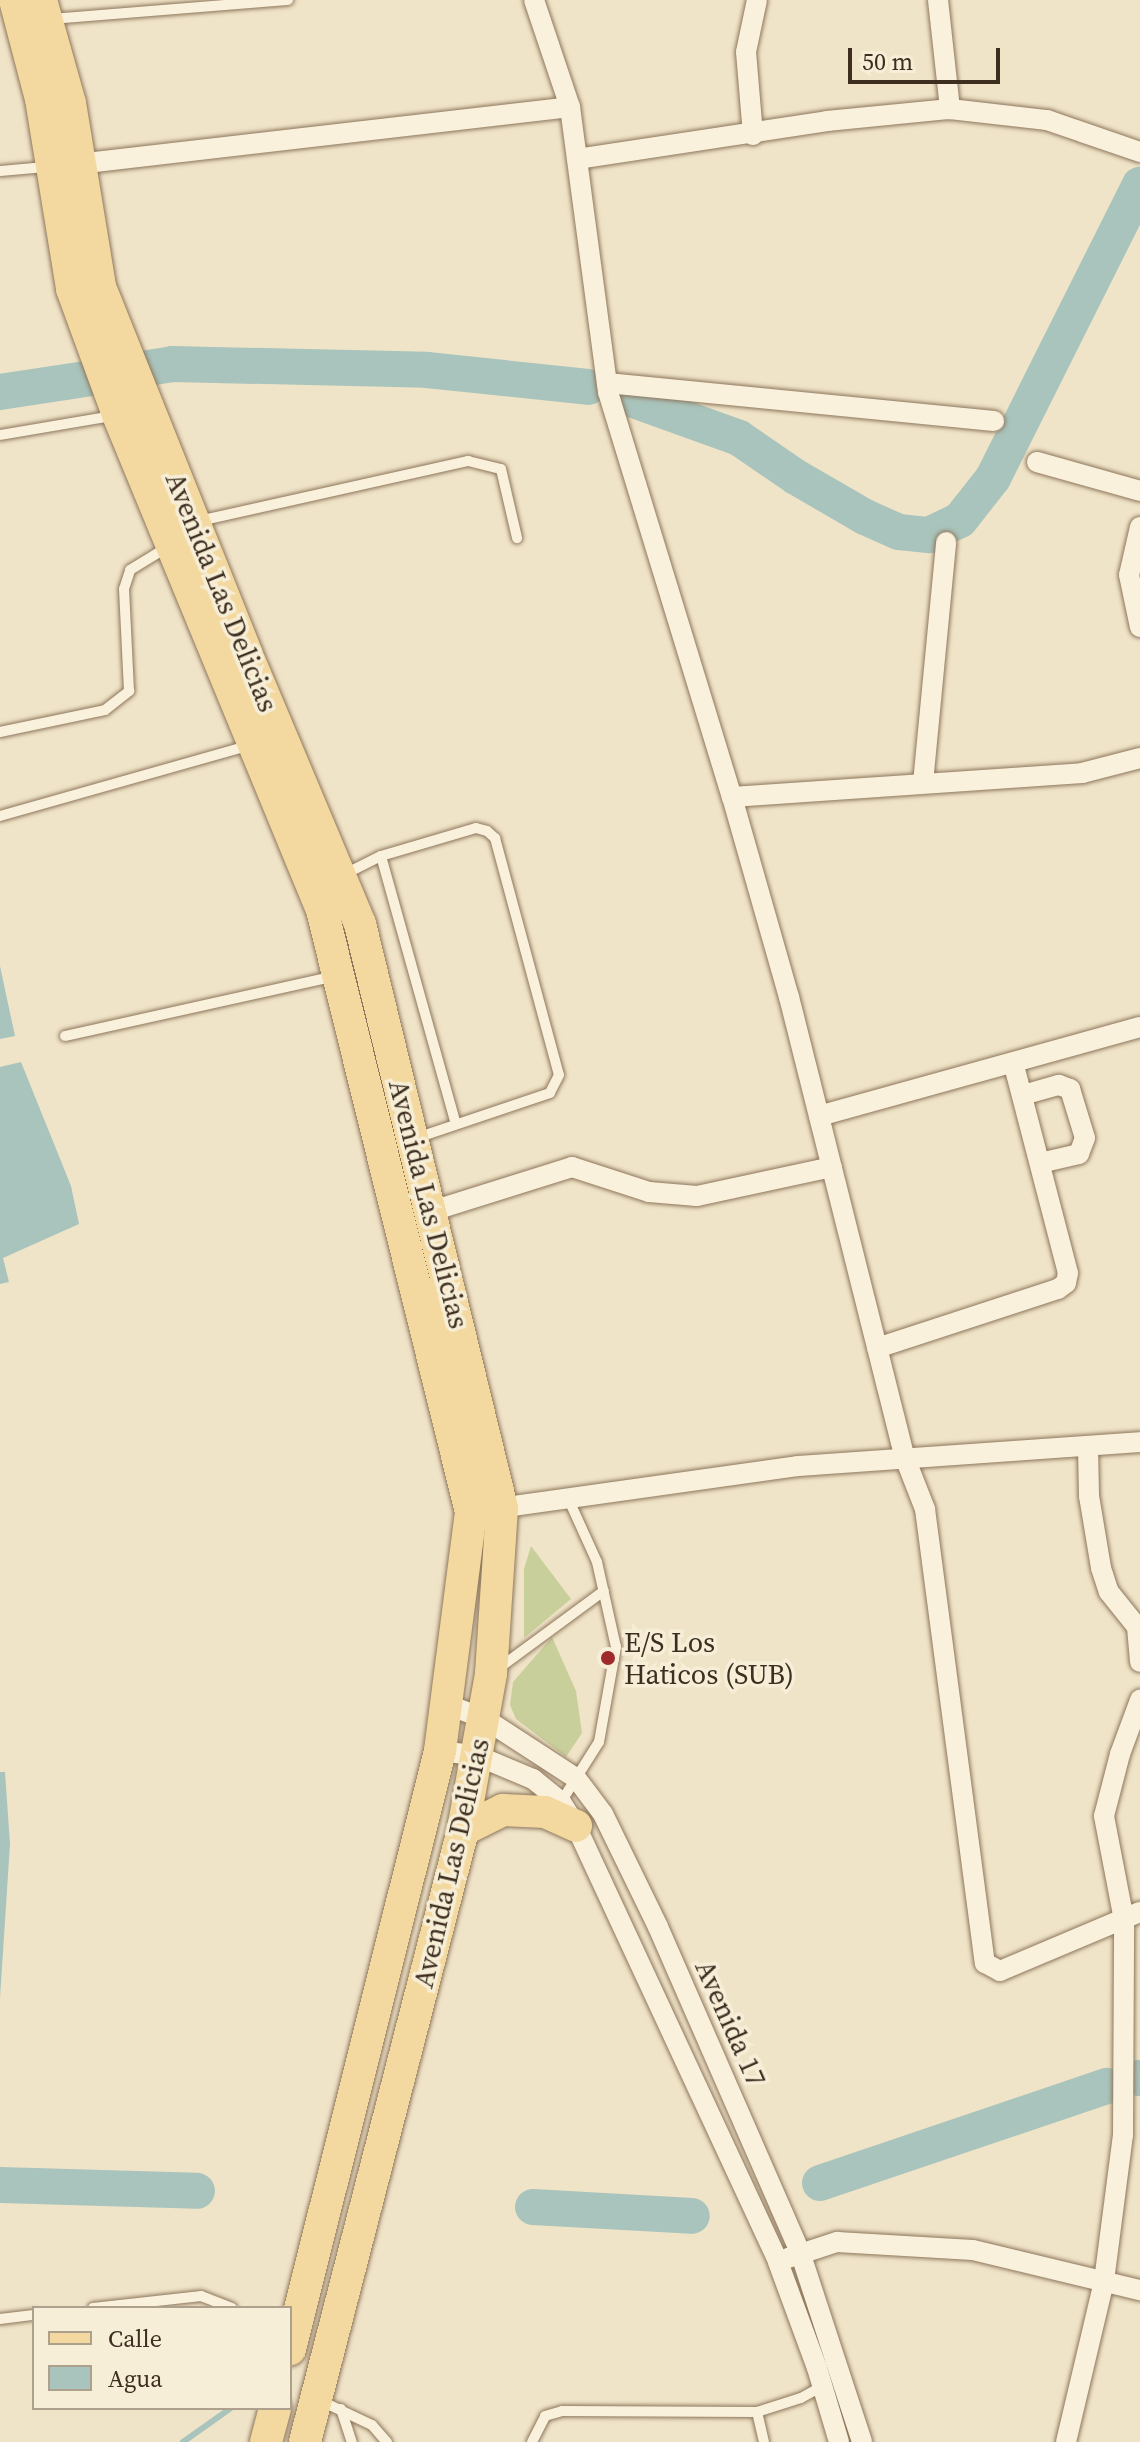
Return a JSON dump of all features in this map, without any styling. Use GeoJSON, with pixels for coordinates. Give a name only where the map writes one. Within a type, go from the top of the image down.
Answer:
{"type":"FeatureCollection","features":[{"type":"Feature","properties":{"kind":"main road","name":"Avenida Las Delicias"},"geometry":{"type":"LineString","coordinates":[[15,0],[41,99],[66,165],[100,287],[254,744],[322,910],[406,1251],[487,1510],[446,1704],[440,1751],[303,2349],[329,2404],[305,2442]]}},
{"type":"Feature","properties":{"kind":"main road","name":"Avenida Las Delicias"},"geometry":{"type":"LineString","coordinates":[[44,10],[70,103],[66,165],[72,289],[118,415],[183,533],[360,924],[440,1244],[487,1510],[491,1674],[463,1830],[303,2349]]}},
{"type":"Feature","properties":{"kind":"main road"},"geometry":{"type":"LineString","coordinates":[[406,1251],[440,1244]]}},
{"type":"Feature","properties":{"kind":"main road"},"geometry":{"type":"LineString","coordinates":[[463,1830],[503,1810],[568,1814]]}},
{"type":"Feature","properties":{"kind":"main road"},"geometry":{"type":"LineString","coordinates":[[266,2442],[274,2410]]}},
{"type":"Feature","properties":{"kind":"street"},"geometry":{"type":"LineString","coordinates":[[534,0],[570,107],[607,383],[732,797],[819,1116],[905,1458],[925,1509],[985,1963],[1000,1971],[1132,1916]]}},
{"type":"Feature","properties":{"kind":"street"},"geometry":{"type":"LineString","coordinates":[[753,135],[746,52],[757,0]]}},
{"type":"Feature","properties":{"kind":"street"},"geometry":{"type":"LineString","coordinates":[[938,0],[950,109]]}},
{"type":"Feature","properties":{"kind":"street"},"geometry":{"type":"LineString","coordinates":[[66,165],[570,107]]}},
{"type":"Feature","properties":{"kind":"street"},"geometry":{"type":"LineString","coordinates":[[577,159],[753,135],[827,121],[950,109],[1047,120],[1140,152]]}},
{"type":"Feature","properties":{"kind":"street"},"geometry":{"type":"LineString","coordinates":[[607,383],[994,421]]}},
{"type":"Feature","properties":{"kind":"street"},"geometry":{"type":"LineString","coordinates":[[1037,462],[1140,491]]}},
{"type":"Feature","properties":{"kind":"street"},"geometry":{"type":"LineString","coordinates":[[1140,527],[1129,575],[1140,627]]}},
{"type":"Feature","properties":{"kind":"street"},"geometry":{"type":"LineString","coordinates":[[923,783],[946,542]]}},
{"type":"Feature","properties":{"kind":"street"},"geometry":{"type":"LineString","coordinates":[[732,797],[1082,773],[1140,758]]}},
{"type":"Feature","properties":{"kind":"street"},"geometry":{"type":"LineString","coordinates":[[819,1116],[1014,1065],[1140,1027]]}},
{"type":"Feature","properties":{"kind":"street"},"geometry":{"type":"LineString","coordinates":[[877,1348],[1058,1289],[1066,1283],[1068,1273],[1014,1065]]}},
{"type":"Feature","properties":{"kind":"street"},"geometry":{"type":"LineString","coordinates":[[1023,1095],[1059,1085],[1070,1089],[1085,1138],[1079,1154],[1041,1163]]}},
{"type":"Feature","properties":{"kind":"street"},"geometry":{"type":"LineString","coordinates":[[432,1211],[572,1167],[649,1192],[697,1196],[832,1167]]}},
{"type":"Feature","properties":{"kind":"street"},"geometry":{"type":"LineString","coordinates":[[487,1510],[798,1466],[1140,1442]]}},
{"type":"Feature","properties":{"kind":"street"},"geometry":{"type":"LineString","coordinates":[[1088,1447],[1089,1496],[1101,1568],[1109,1592],[1137,1627],[1140,1662]]}},
{"type":"Feature","properties":{"kind":"street"},"geometry":{"type":"LineString","coordinates":[[1066,2442],[1104,2281],[1123,2135],[1132,1916],[1104,1816],[1120,1754],[1140,1700]]}},
{"type":"Feature","properties":{"kind":"street","name":"Avenida 17"},"geometry":{"type":"LineString","coordinates":[[446,1704],[485,1719],[576,1778],[603,1814],[658,1927],[800,2252],[844,2379],[862,2442]]}},
{"type":"Feature","properties":{"kind":"street","name":"Avenida 17"},"geometry":{"type":"LineString","coordinates":[[440,1751],[478,1756],[533,1779],[568,1814],[778,2262],[839,2442]]}},
{"type":"Feature","properties":{"kind":"street"},"geometry":{"type":"LineString","coordinates":[[778,2262],[800,2252],[837,2242],[973,2250],[1140,2290]]}},
{"type":"Feature","properties":{"kind":"lane"},"geometry":{"type":"LineString","coordinates":[[44,10],[288,0]]}},
{"type":"Feature","properties":{"kind":"lane"},"geometry":{"type":"LineString","coordinates":[[0,171],[66,165]]}},
{"type":"Feature","properties":{"kind":"lane"},"geometry":{"type":"LineString","coordinates":[[0,435],[118,415]]}},
{"type":"Feature","properties":{"kind":"lane"},"geometry":{"type":"LineString","coordinates":[[0,732],[105,710],[129,691],[124,589],[130,570],[183,533],[468,461],[501,469],[517,538]]}},
{"type":"Feature","properties":{"kind":"lane"},"geometry":{"type":"LineString","coordinates":[[0,816],[254,744]]}},
{"type":"Feature","properties":{"kind":"lane"},"geometry":{"type":"LineString","coordinates":[[340,877],[381,856],[476,828],[487,831],[495,838],[559,1075],[550,1093],[414,1139]]}},
{"type":"Feature","properties":{"kind":"lane"},"geometry":{"type":"LineString","coordinates":[[381,856],[456,1124]]}},
{"type":"Feature","properties":{"kind":"lane"},"geometry":{"type":"LineString","coordinates":[[65,1036],[338,976]]}},
{"type":"Feature","properties":{"kind":"lane"},"geometry":{"type":"LineString","coordinates":[[568,1498],[597,1562],[616,1647],[599,1742],[576,1778],[568,1814]]}},
{"type":"Feature","properties":{"kind":"lane"},"geometry":{"type":"LineString","coordinates":[[491,1674],[604,1591]]}},
{"type":"Feature","properties":{"kind":"lane"},"geometry":{"type":"LineString","coordinates":[[111,2306],[201,2296],[227,2306]]}},
{"type":"Feature","properties":{"kind":"lane"},"geometry":{"type":"LineString","coordinates":[[0,2319],[32,2315]]}},
{"type":"Feature","properties":{"kind":"lane"},"geometry":{"type":"LineString","coordinates":[[532,2442],[545,2416],[562,2411],[757,2412],[801,2398],[822,2386],[844,2379]]}},
{"type":"Feature","properties":{"kind":"lane"},"geometry":{"type":"LineString","coordinates":[[329,2404],[352,2442]]}},
{"type":"Feature","properties":{"kind":"lane"},"geometry":{"type":"LineString","coordinates":[[329,2404],[372,2425],[387,2442]]}},
{"type":"Feature","properties":{"kind":"lane"},"geometry":{"type":"LineString","coordinates":[[757,2412],[764,2442]]}},
{"type":"Feature","properties":{"kind":"green space"},"geometry":{"type":"Polygon","coordinates":[[[531,1546],[571,1599],[524,1638],[524,1569],[531,1546]]]}},
{"type":"Feature","properties":{"kind":"green space"},"geometry":{"type":"Polygon","coordinates":[[[552,1637],[576,1691],[582,1733],[566,1757],[516,1719],[510,1705],[513,1682],[552,1637]]]}},
{"type":"Feature","properties":{"kind":"water"},"geometry":{"type":"Polygon","coordinates":[[[0,966],[15,1036],[0,1039],[0,966]]]}},
{"type":"Feature","properties":{"kind":"water"},"geometry":{"type":"Polygon","coordinates":[[[21,1062],[71,1186],[79,1224],[3,1258],[9,1282],[0,1284],[0,1067],[21,1062]]]}},
{"type":"Feature","properties":{"kind":"water"},"geometry":{"type":"Polygon","coordinates":[[[0,1772],[5,1772],[10,1844],[0,1998],[0,1772]]]}},
{"type":"Feature","properties":{"kind":"waterway"},"geometry":{"type":"LineString","coordinates":[[617,394],[739,438],[796,477],[865,517],[899,532],[929,535],[960,520],[993,478],[1140,185]]}},
{"type":"Feature","properties":{"kind":"waterway"},"geometry":{"type":"LineString","coordinates":[[148,368],[172,364],[427,370],[588,387]]}},
{"type":"Feature","properties":{"kind":"waterway"},"geometry":{"type":"LineString","coordinates":[[0,392],[92,378]]}},
{"type":"Feature","properties":{"kind":"waterway"},"geometry":{"type":"LineString","coordinates":[[820,2183],[1107,2086]]}},
{"type":"Feature","properties":{"kind":"waterway"},"geometry":{"type":"LineString","coordinates":[[0,2185],[197,2191]]}},
{"type":"Feature","properties":{"kind":"waterway"},"geometry":{"type":"LineString","coordinates":[[533,2207],[692,2216]]}},
{"type":"Feature","properties":{"kind":"waterway"},"geometry":{"type":"LineString","coordinates":[[183,2442],[228,2410]]}},
{"type":"Feature","properties":{"kind":"place","name":"E/S Los Haticos (SUB)"},"geometry":{"type":"Point","coordinates":[608,1658]}}]}
